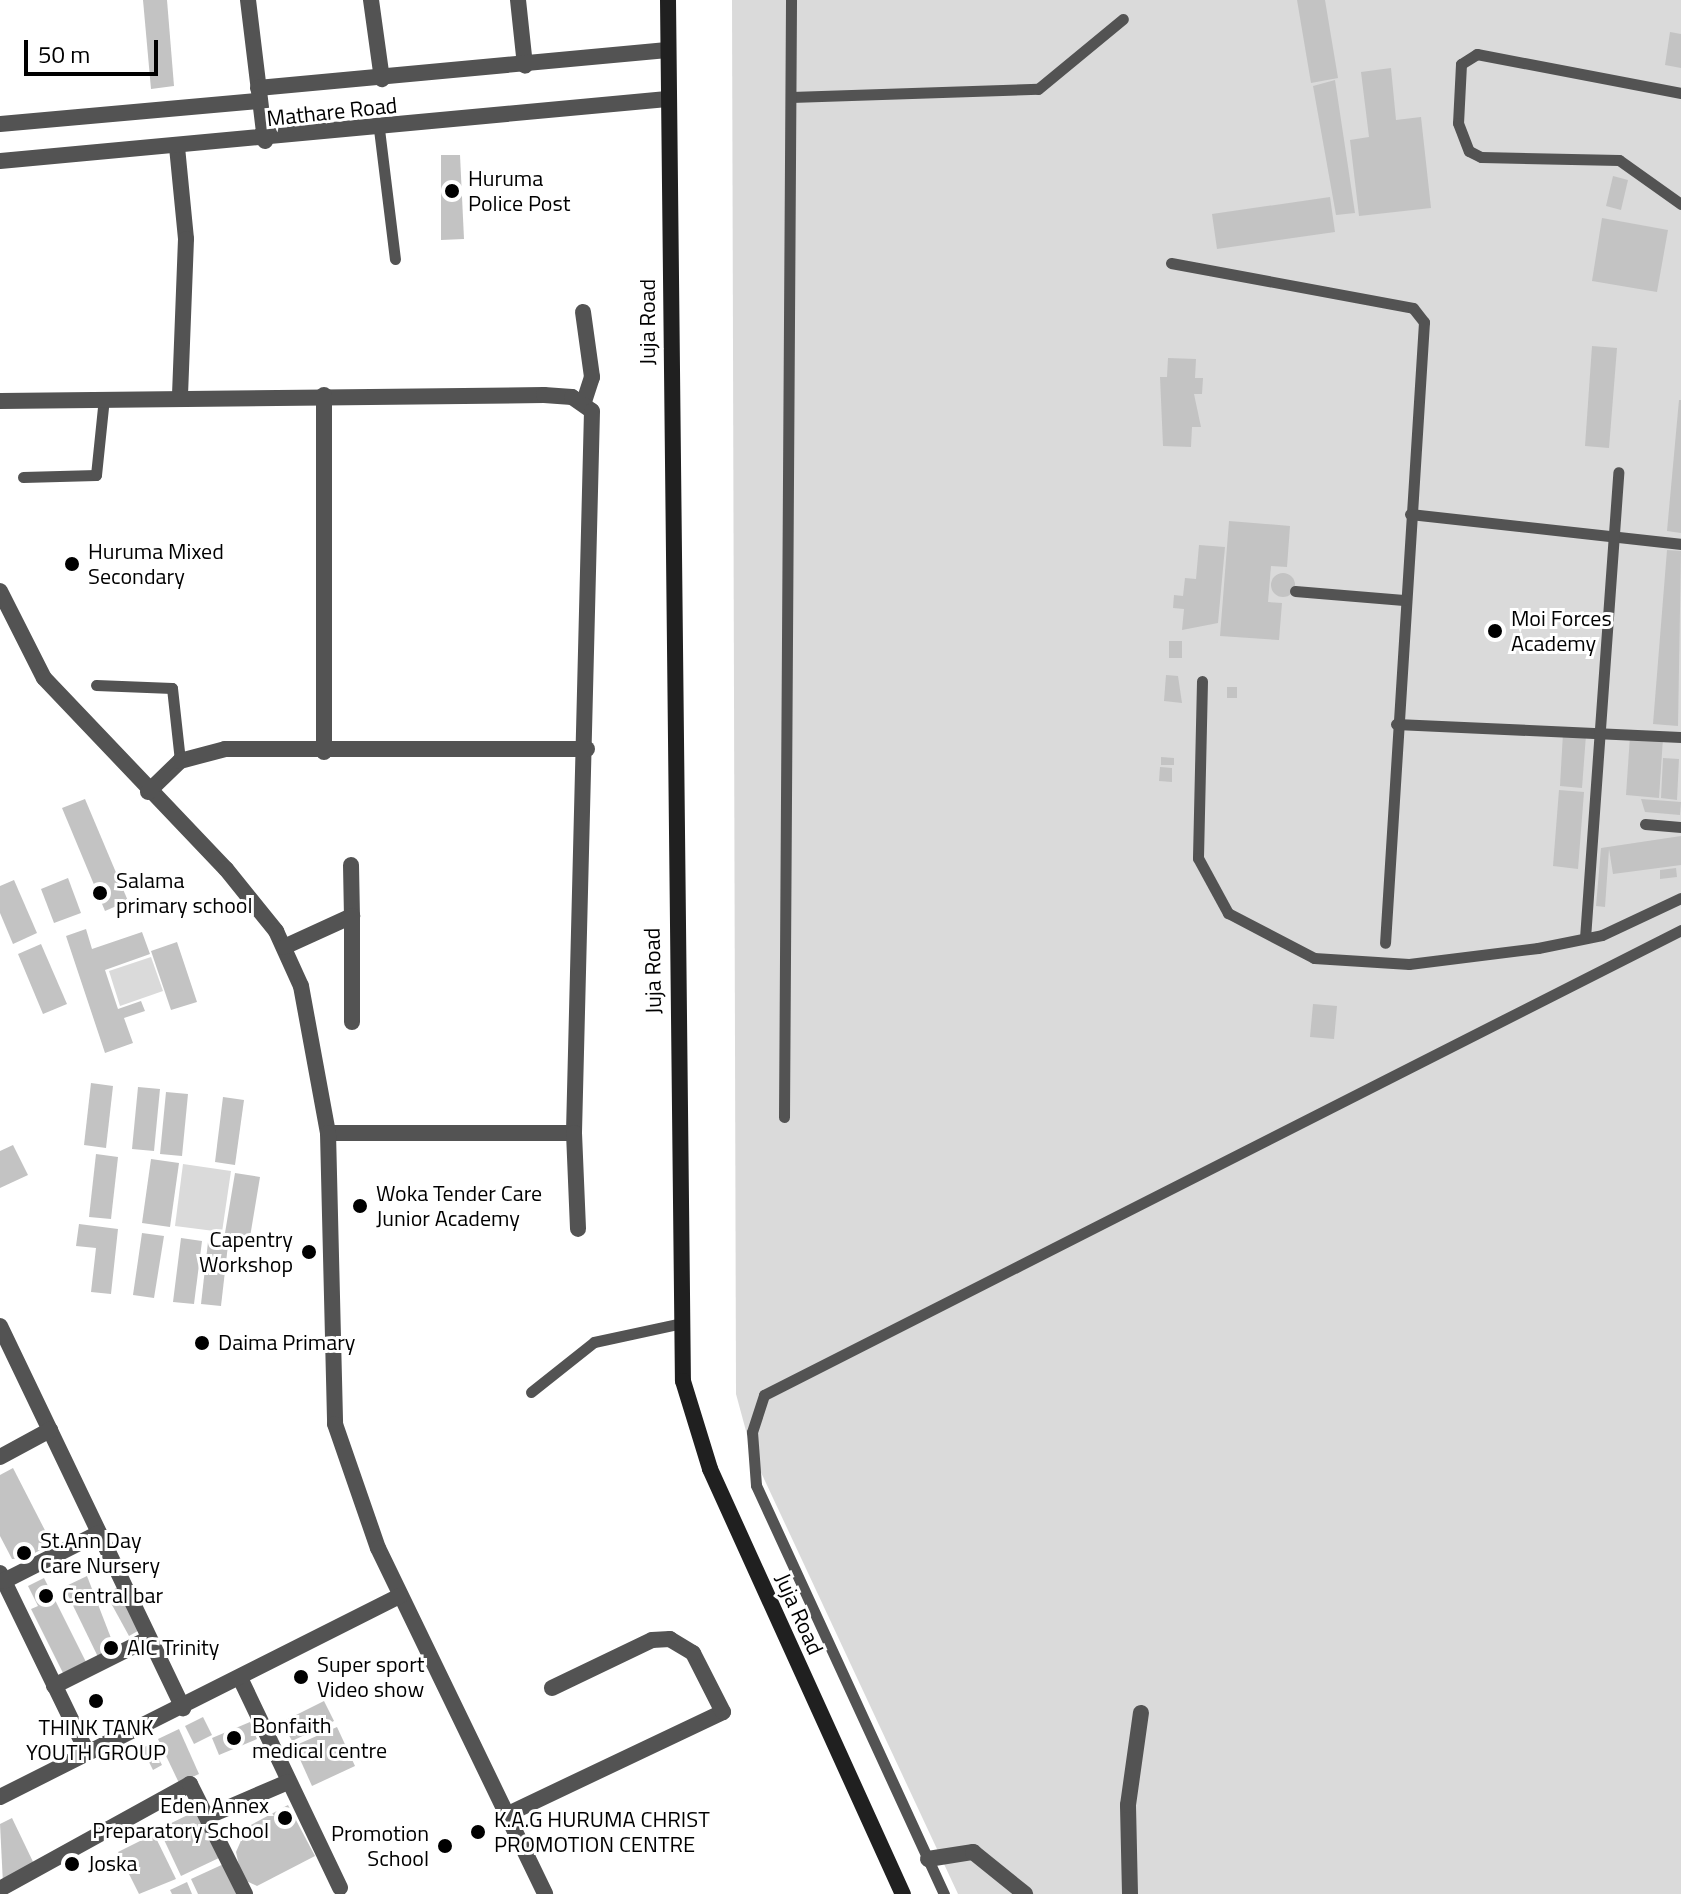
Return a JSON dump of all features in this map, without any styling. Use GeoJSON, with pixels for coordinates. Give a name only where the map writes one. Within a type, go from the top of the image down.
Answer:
{"type":"FeatureCollection","features":[{"type":"Feature","properties":{"kind":"main road","name":"Juja Road"},"geometry":{"type":"LineString","coordinates":[[668,0],[678,1324],[683,1381],[710,1469],[903,1894]]}},
{"type":"Feature","properties":{"kind":"street"},"geometry":{"type":"LineString","coordinates":[[248,0],[265,141]]}},
{"type":"Feature","properties":{"kind":"street"},"geometry":{"type":"LineString","coordinates":[[371,0],[382,79]]}},
{"type":"Feature","properties":{"kind":"street"},"geometry":{"type":"LineString","coordinates":[[518,0],[525,66]]}},
{"type":"Feature","properties":{"kind":"street"},"geometry":{"type":"LineString","coordinates":[[0,124],[382,79],[667,50]]}},
{"type":"Feature","properties":{"kind":"street","name":"Mathare Road"},"geometry":{"type":"LineString","coordinates":[[0,161],[265,141],[667,99]]}},
{"type":"Feature","properties":{"kind":"street"},"geometry":{"type":"LineString","coordinates":[[177,147],[186,239],[180,395]]}},
{"type":"Feature","properties":{"kind":"street"},"geometry":{"type":"LineString","coordinates":[[578,1229],[574,1133],[595,423],[584,402],[592,377],[583,312]]}},
{"type":"Feature","properties":{"kind":"street"},"geometry":{"type":"LineString","coordinates":[[0,401],[180,395],[544,395],[584,402]]}},
{"type":"Feature","properties":{"kind":"street"},"geometry":{"type":"LineString","coordinates":[[324,395],[324,752]]}},
{"type":"Feature","properties":{"kind":"street"},"geometry":{"type":"LineString","coordinates":[[0,591],[44,678],[148,792],[226,869],[284,947],[322,1071],[328,1133],[335,1424],[355,1493],[400,1596],[545,1894]]}},
{"type":"Feature","properties":{"kind":"street"},"geometry":{"type":"LineString","coordinates":[[148,792],[180,761],[225,749],[324,752],[587,749]]}},
{"type":"Feature","properties":{"kind":"street"},"geometry":{"type":"LineString","coordinates":[[351,865],[352,1022]]}},
{"type":"Feature","properties":{"kind":"street"},"geometry":{"type":"LineString","coordinates":[[284,947],[352,916]]}},
{"type":"Feature","properties":{"kind":"street"},"geometry":{"type":"LineString","coordinates":[[328,1133],[574,1133]]}},
{"type":"Feature","properties":{"kind":"street"},"geometry":{"type":"LineString","coordinates":[[0,1326],[183,1708]]}},
{"type":"Feature","properties":{"kind":"street"},"geometry":{"type":"LineString","coordinates":[[0,1457],[50,1430]]}},
{"type":"Feature","properties":{"kind":"street"},"geometry":{"type":"LineString","coordinates":[[87,1752],[2,1577],[99,1533]]}},
{"type":"Feature","properties":{"kind":"street"},"geometry":{"type":"LineString","coordinates":[[0,1797],[87,1752],[241,1680],[400,1596]]}},
{"type":"Feature","properties":{"kind":"street"},"geometry":{"type":"LineString","coordinates":[[54,1686],[148,1639]]}},
{"type":"Feature","properties":{"kind":"street"},"geometry":{"type":"LineString","coordinates":[[508,1814],[723,1712],[693,1653],[670,1639],[652,1640],[552,1688]]}},
{"type":"Feature","properties":{"kind":"street"},"geometry":{"type":"LineString","coordinates":[[241,1680],[340,1888]]}},
{"type":"Feature","properties":{"kind":"street"},"geometry":{"type":"LineString","coordinates":[[1130,1894],[1128,1805],[1141,1713]]}},
{"type":"Feature","properties":{"kind":"street"},"geometry":{"type":"LineString","coordinates":[[211,1815],[288,1782]]}},
{"type":"Feature","properties":{"kind":"street"},"geometry":{"type":"LineString","coordinates":[[0,1889],[186,1784],[211,1815],[245,1894]]}},
{"type":"Feature","properties":{"kind":"street"},"geometry":{"type":"LineString","coordinates":[[928,1859],[973,1852],[1025,1894]]}},
{"type":"Feature","properties":{"kind":"lane"},"geometry":{"type":"LineString","coordinates":[[784,1117],[791,0]]}},
{"type":"Feature","properties":{"kind":"lane"},"geometry":{"type":"LineString","coordinates":[[791,97],[1038,89],[1123,19]]}},
{"type":"Feature","properties":{"kind":"lane"},"geometry":{"type":"LineString","coordinates":[[1681,93],[1477,54],[1461,64],[1458,123],[1469,151],[1481,157],[1619,160],[1681,204]]}},
{"type":"Feature","properties":{"kind":"lane"},"geometry":{"type":"LineString","coordinates":[[379,129],[395,259]]}},
{"type":"Feature","properties":{"kind":"lane"},"geometry":{"type":"LineString","coordinates":[[1171,263],[1421,313],[1385,943]]}},
{"type":"Feature","properties":{"kind":"lane"},"geometry":{"type":"LineString","coordinates":[[23,477],[96,475],[104,397]]}},
{"type":"Feature","properties":{"kind":"lane"},"geometry":{"type":"LineString","coordinates":[[1585,938],[1618,472]]}},
{"type":"Feature","properties":{"kind":"lane"},"geometry":{"type":"LineString","coordinates":[[1410,514],[1681,544]]}},
{"type":"Feature","properties":{"kind":"lane"},"geometry":{"type":"LineString","coordinates":[[1295,591],[1404,600]]}},
{"type":"Feature","properties":{"kind":"lane"},"geometry":{"type":"LineString","coordinates":[[1202,681],[1198,858],[1228,913],[1314,958],[1409,964],[1585,938],[1681,898]]}},
{"type":"Feature","properties":{"kind":"lane"},"geometry":{"type":"LineString","coordinates":[[96,685],[172,688],[180,761]]}},
{"type":"Feature","properties":{"kind":"lane"},"geometry":{"type":"LineString","coordinates":[[1396,724],[1681,737]]}},
{"type":"Feature","properties":{"kind":"lane"},"geometry":{"type":"LineString","coordinates":[[1645,824],[1681,827]]}},
{"type":"Feature","properties":{"kind":"lane"},"geometry":{"type":"LineString","coordinates":[[944,1894],[756,1485],[752,1432],[764,1395],[1681,930]]}},
{"type":"Feature","properties":{"kind":"lane"},"geometry":{"type":"LineString","coordinates":[[531,1392],[594,1342],[678,1324]]}},
{"type":"Feature","properties":{"kind":"shaded area"},"geometry":{"type":"Polygon","coordinates":[[[732,0],[1681,0],[1681,1894],[958,1894],[752,1453],[736,1394],[732,0]]]}},
{"type":"Feature","properties":{"kind":"shaded area"},"geometry":{"type":"Polygon","coordinates":[[[151,957],[163,991],[120,1006],[109,971],[151,957]]]}},
{"type":"Feature","properties":{"kind":"shaded area"},"geometry":{"type":"Polygon","coordinates":[[[183,1164],[231,1171],[222,1232],[175,1226],[183,1164]]]}},
{"type":"Feature","properties":{"kind":"building"},"geometry":{"type":"Polygon","coordinates":[[[143,0],[167,0],[174,86],[151,89],[143,0]]]}},
{"type":"Feature","properties":{"kind":"building"},"geometry":{"type":"Polygon","coordinates":[[[1297,0],[1325,0],[1338,78],[1311,83],[1297,0]]]}},
{"type":"Feature","properties":{"kind":"building"},"geometry":{"type":"Polygon","coordinates":[[[1670,32],[1681,34],[1681,68],[1665,65],[1670,32]]]}},
{"type":"Feature","properties":{"kind":"building"},"geometry":{"type":"Polygon","coordinates":[[[1391,68],[1396,120],[1421,117],[1431,208],[1359,216],[1350,140],[1369,137],[1361,72],[1391,68]]]}},
{"type":"Feature","properties":{"kind":"building"},"geometry":{"type":"Polygon","coordinates":[[[1335,80],[1355,213],[1336,215],[1313,86],[1335,80]]]}},
{"type":"Feature","properties":{"kind":"building"},"geometry":{"type":"Polygon","coordinates":[[[441,155],[460,155],[464,239],[441,240],[441,155]]]}},
{"type":"Feature","properties":{"kind":"building"},"geometry":{"type":"Polygon","coordinates":[[[1613,176],[1628,180],[1621,210],[1606,206],[1613,176]]]}},
{"type":"Feature","properties":{"kind":"building"},"geometry":{"type":"Polygon","coordinates":[[[1330,197],[1335,232],[1217,249],[1212,214],[1330,197]]]}},
{"type":"Feature","properties":{"kind":"building"},"geometry":{"type":"Polygon","coordinates":[[[1602,218],[1668,230],[1657,292],[1592,281],[1602,218]]]}},
{"type":"Feature","properties":{"kind":"building"},"geometry":{"type":"Polygon","coordinates":[[[1592,346],[1617,348],[1609,448],[1585,446],[1592,346]]]}},
{"type":"Feature","properties":{"kind":"building"},"geometry":{"type":"Polygon","coordinates":[[[1168,358],[1196,359],[1195,378],[1203,378],[1202,394],[1194,394],[1201,427],[1192,427],[1191,447],[1163,446],[1160,377],[1167,377],[1168,358]]]}},
{"type":"Feature","properties":{"kind":"building"},"geometry":{"type":"Polygon","coordinates":[[[1681,400],[1681,533],[1667,531],[1681,400]]]}},
{"type":"Feature","properties":{"kind":"building"},"geometry":{"type":"Polygon","coordinates":[[[1229,521],[1290,526],[1287,567],[1271,566],[1268,602],[1282,603],[1279,640],[1220,636],[1229,521]]]}},
{"type":"Feature","properties":{"kind":"building"},"geometry":{"type":"Polygon","coordinates":[[[1199,545],[1225,547],[1218,623],[1182,630],[1184,609],[1173,608],[1174,595],[1183,596],[1185,578],[1196,579],[1199,545]]]}},
{"type":"Feature","properties":{"kind":"building"},"geometry":{"type":"Polygon","coordinates":[[[1667,550],[1681,551],[1678,726],[1653,724],[1667,550]]]}},
{"type":"Feature","properties":{"kind":"building"},"geometry":{"type":"Polygon","coordinates":[[[1283,573],[1292,576],[1295,585],[1292,594],[1283,597],[1274,594],[1271,585],[1274,576],[1283,573]]]}},
{"type":"Feature","properties":{"kind":"building"},"geometry":{"type":"Polygon","coordinates":[[[1169,641],[1182,641],[1182,658],[1169,658],[1169,641]]]}},
{"type":"Feature","properties":{"kind":"building"},"geometry":{"type":"Polygon","coordinates":[[[1166,675],[1178,676],[1182,703],[1164,701],[1166,675]]]}},
{"type":"Feature","properties":{"kind":"building"},"geometry":{"type":"Polygon","coordinates":[[[1227,687],[1237,687],[1237,698],[1227,698],[1227,687]]]}},
{"type":"Feature","properties":{"kind":"building"},"geometry":{"type":"Polygon","coordinates":[[[1563,733],[1586,735],[1582,788],[1560,786],[1563,733]]]}},
{"type":"Feature","properties":{"kind":"building"},"geometry":{"type":"Polygon","coordinates":[[[1630,736],[1663,738],[1659,798],[1626,795],[1630,736]]]}},
{"type":"Feature","properties":{"kind":"building"},"geometry":{"type":"Polygon","coordinates":[[[1161,757],[1174,758],[1174,765],[1161,765],[1161,757]]]}},
{"type":"Feature","properties":{"kind":"building"},"geometry":{"type":"Polygon","coordinates":[[[1663,758],[1679,759],[1677,800],[1661,798],[1663,758]]]}},
{"type":"Feature","properties":{"kind":"building"},"geometry":{"type":"Polygon","coordinates":[[[1160,767],[1172,768],[1172,782],[1159,781],[1160,767]]]}},
{"type":"Feature","properties":{"kind":"building"},"geometry":{"type":"Polygon","coordinates":[[[1559,790],[1584,792],[1578,869],[1553,866],[1559,790]]]}},
{"type":"Feature","properties":{"kind":"building"},"geometry":{"type":"Polygon","coordinates":[[[85,799],[128,901],[105,911],[62,808],[85,799]]]}},
{"type":"Feature","properties":{"kind":"building"},"geometry":{"type":"Polygon","coordinates":[[[1641,799],[1681,802],[1680,815],[1645,812],[1641,799]]]}},
{"type":"Feature","properties":{"kind":"building"},"geometry":{"type":"Polygon","coordinates":[[[1681,836],[1681,865],[1613,874],[1609,849],[1605,907],[1596,906],[1601,848],[1681,836]]]}},
{"type":"Feature","properties":{"kind":"building"},"geometry":{"type":"Polygon","coordinates":[[[1676,868],[1677,877],[1660,879],[1660,870],[1676,868]]]}},
{"type":"Feature","properties":{"kind":"building"},"geometry":{"type":"Polygon","coordinates":[[[68,878],[81,913],[54,923],[41,889],[68,878]]]}},
{"type":"Feature","properties":{"kind":"building"},"geometry":{"type":"Polygon","coordinates":[[[14,880],[37,933],[13,944],[0,913],[0,886],[14,880]]]}},
{"type":"Feature","properties":{"kind":"building"},"geometry":{"type":"Polygon","coordinates":[[[86,929],[92,949],[142,932],[150,954],[105,970],[118,1009],[141,1001],[145,1011],[124,1018],[133,1043],[105,1053],[66,936],[86,929]]]}},
{"type":"Feature","properties":{"kind":"building"},"geometry":{"type":"Polygon","coordinates":[[[177,942],[197,1002],[171,1010],[151,951],[177,942]]]}},
{"type":"Feature","properties":{"kind":"building"},"geometry":{"type":"Polygon","coordinates":[[[41,944],[67,1004],[43,1014],[18,954],[41,944]]]}},
{"type":"Feature","properties":{"kind":"building"},"geometry":{"type":"Polygon","coordinates":[[[1313,1004],[1337,1006],[1334,1039],[1310,1037],[1313,1004]]]}},
{"type":"Feature","properties":{"kind":"building"},"geometry":{"type":"Polygon","coordinates":[[[91,1083],[113,1086],[106,1148],[84,1145],[91,1083]]]}},
{"type":"Feature","properties":{"kind":"building"},"geometry":{"type":"Polygon","coordinates":[[[138,1087],[160,1089],[154,1151],[132,1149],[138,1087]]]}},
{"type":"Feature","properties":{"kind":"building"},"geometry":{"type":"Polygon","coordinates":[[[166,1092],[188,1094],[182,1156],[160,1154],[166,1092]]]}},
{"type":"Feature","properties":{"kind":"building"},"geometry":{"type":"Polygon","coordinates":[[[223,1097],[244,1100],[235,1165],[215,1162],[223,1097]]]}},
{"type":"Feature","properties":{"kind":"building"},"geometry":{"type":"Polygon","coordinates":[[[13,1145],[28,1175],[0,1188],[0,1151],[13,1145]]]}},
{"type":"Feature","properties":{"kind":"building"},"geometry":{"type":"Polygon","coordinates":[[[96,1154],[118,1157],[111,1219],[89,1217],[96,1154]]]}},
{"type":"Feature","properties":{"kind":"building"},"geometry":{"type":"Polygon","coordinates":[[[151,1159],[179,1163],[170,1227],[142,1223],[151,1159]]]}},
{"type":"Feature","properties":{"kind":"building"},"geometry":{"type":"Polygon","coordinates":[[[235,1173],[260,1177],[250,1237],[225,1233],[235,1173]]]}},
{"type":"Feature","properties":{"kind":"building"},"geometry":{"type":"Polygon","coordinates":[[[79,1224],[118,1229],[111,1294],[91,1292],[96,1248],[76,1246],[79,1224]]]}},
{"type":"Feature","properties":{"kind":"building"},"geometry":{"type":"Polygon","coordinates":[[[142,1233],[164,1236],[154,1298],[133,1295],[142,1233]]]}},
{"type":"Feature","properties":{"kind":"building"},"geometry":{"type":"Polygon","coordinates":[[[181,1238],[202,1241],[194,1304],[173,1302],[181,1238]]]}},
{"type":"Feature","properties":{"kind":"building"},"geometry":{"type":"Polygon","coordinates":[[[208,1242],[228,1245],[221,1306],[201,1304],[208,1242]]]}},
{"type":"Feature","properties":{"kind":"building"},"geometry":{"type":"Polygon","coordinates":[[[13,1468],[52,1544],[23,1559],[12,1559],[0,1536],[0,1475],[13,1468]]]}},
{"type":"Feature","properties":{"kind":"building"},"geometry":{"type":"Polygon","coordinates":[[[87,1576],[116,1651],[99,1659],[64,1587],[87,1576]]]}},
{"type":"Feature","properties":{"kind":"building"},"geometry":{"type":"Polygon","coordinates":[[[44,1578],[86,1662],[63,1673],[31,1609],[38,1606],[28,1586],[44,1578]]]}},
{"type":"Feature","properties":{"kind":"building"},"geometry":{"type":"Polygon","coordinates":[[[120,1586],[143,1628],[129,1636],[106,1594],[120,1586]]]}},
{"type":"Feature","properties":{"kind":"building"},"geometry":{"type":"Polygon","coordinates":[[[324,1701],[334,1721],[292,1741],[282,1722],[324,1701]]]}},
{"type":"Feature","properties":{"kind":"building"},"geometry":{"type":"Polygon","coordinates":[[[203,1717],[212,1735],[194,1744],[185,1726],[203,1717]]]}},
{"type":"Feature","properties":{"kind":"building","name":"Bonfaith medical centre"},"geometry":{"type":"Polygon","coordinates":[[[250,1722],[257,1739],[219,1755],[212,1738],[250,1722]]]}},
{"type":"Feature","properties":{"kind":"building"},"geometry":{"type":"Polygon","coordinates":[[[337,1727],[355,1766],[312,1786],[294,1746],[337,1727]]]}},
{"type":"Feature","properties":{"kind":"building"},"geometry":{"type":"Polygon","coordinates":[[[179,1729],[199,1774],[179,1783],[158,1739],[179,1729]]]}},
{"type":"Feature","properties":{"kind":"building"},"geometry":{"type":"Polygon","coordinates":[[[151,1744],[162,1765],[153,1770],[142,1748],[151,1744]]]}},
{"type":"Feature","properties":{"kind":"building"},"geometry":{"type":"Polygon","coordinates":[[[288,1805],[315,1856],[257,1886],[242,1879],[236,1852],[247,1827],[288,1805]]]}},
{"type":"Feature","properties":{"kind":"building"},"geometry":{"type":"Polygon","coordinates":[[[198,1810],[221,1857],[181,1876],[159,1829],[198,1810]]]}},
{"type":"Feature","properties":{"kind":"building"},"geometry":{"type":"Polygon","coordinates":[[[12,1818],[36,1868],[3,1884],[0,1824],[12,1818]]]}},
{"type":"Feature","properties":{"kind":"building"},"geometry":{"type":"Polygon","coordinates":[[[154,1834],[176,1879],[139,1894],[118,1852],[154,1834]]]}},
{"type":"Feature","properties":{"kind":"building"},"geometry":{"type":"Polygon","coordinates":[[[228,1862],[242,1894],[198,1894],[191,1879],[228,1862]]]}},
{"type":"Feature","properties":{"kind":"building"},"geometry":{"type":"Polygon","coordinates":[[[187,1882],[192,1894],[172,1894],[170,1890],[187,1882]]]}},
{"type":"Feature","properties":{"kind":"place","name":"Huruma Police Post"},"geometry":{"type":"Point","coordinates":[452,191]}},
{"type":"Feature","properties":{"kind":"place","name":"Huruma Mixed Secondary"},"geometry":{"type":"Point","coordinates":[72,564]}},
{"type":"Feature","properties":{"kind":"place","name":"Moi Forces Academy"},"geometry":{"type":"Point","coordinates":[1495,631]}},
{"type":"Feature","properties":{"kind":"place","name":"Salama primary school"},"geometry":{"type":"Point","coordinates":[100,893]}},
{"type":"Feature","properties":{"kind":"place","name":"Woka Tender Care Junior Academy"},"geometry":{"type":"Point","coordinates":[360,1206]}},
{"type":"Feature","properties":{"kind":"place","name":"Capentry Workshop"},"geometry":{"type":"Point","coordinates":[309,1252]}},
{"type":"Feature","properties":{"kind":"place","name":"Daima Primary"},"geometry":{"type":"Point","coordinates":[202,1343]}},
{"type":"Feature","properties":{"kind":"place","name":"St.Ann Day Care Nursery"},"geometry":{"type":"Point","coordinates":[24,1553]}},
{"type":"Feature","properties":{"kind":"place","name":"Central bar"},"geometry":{"type":"Point","coordinates":[46,1596]}},
{"type":"Feature","properties":{"kind":"place","name":"AIC Trinity"},"geometry":{"type":"Point","coordinates":[111,1648]}},
{"type":"Feature","properties":{"kind":"place","name":"Super sport Video show"},"geometry":{"type":"Point","coordinates":[301,1677]}},
{"type":"Feature","properties":{"kind":"place","name":"THINK TANK YOUTH GROUP"},"geometry":{"type":"Point","coordinates":[96,1701]}},
{"type":"Feature","properties":{"kind":"place","name":"Bonfaith medical centre"},"geometry":{"type":"Point","coordinates":[234,1738]}},
{"type":"Feature","properties":{"kind":"place","name":"Eden Annex Preparatory School"},"geometry":{"type":"Point","coordinates":[285,1818]}},
{"type":"Feature","properties":{"kind":"place","name":"K.A.G HURUMA CHRIST PROMOTION CENTRE"},"geometry":{"type":"Point","coordinates":[478,1832]}},
{"type":"Feature","properties":{"kind":"place","name":"Promotion School"},"geometry":{"type":"Point","coordinates":[445,1846]}},
{"type":"Feature","properties":{"kind":"place","name":"Joska"},"geometry":{"type":"Point","coordinates":[72,1864]}}]}
